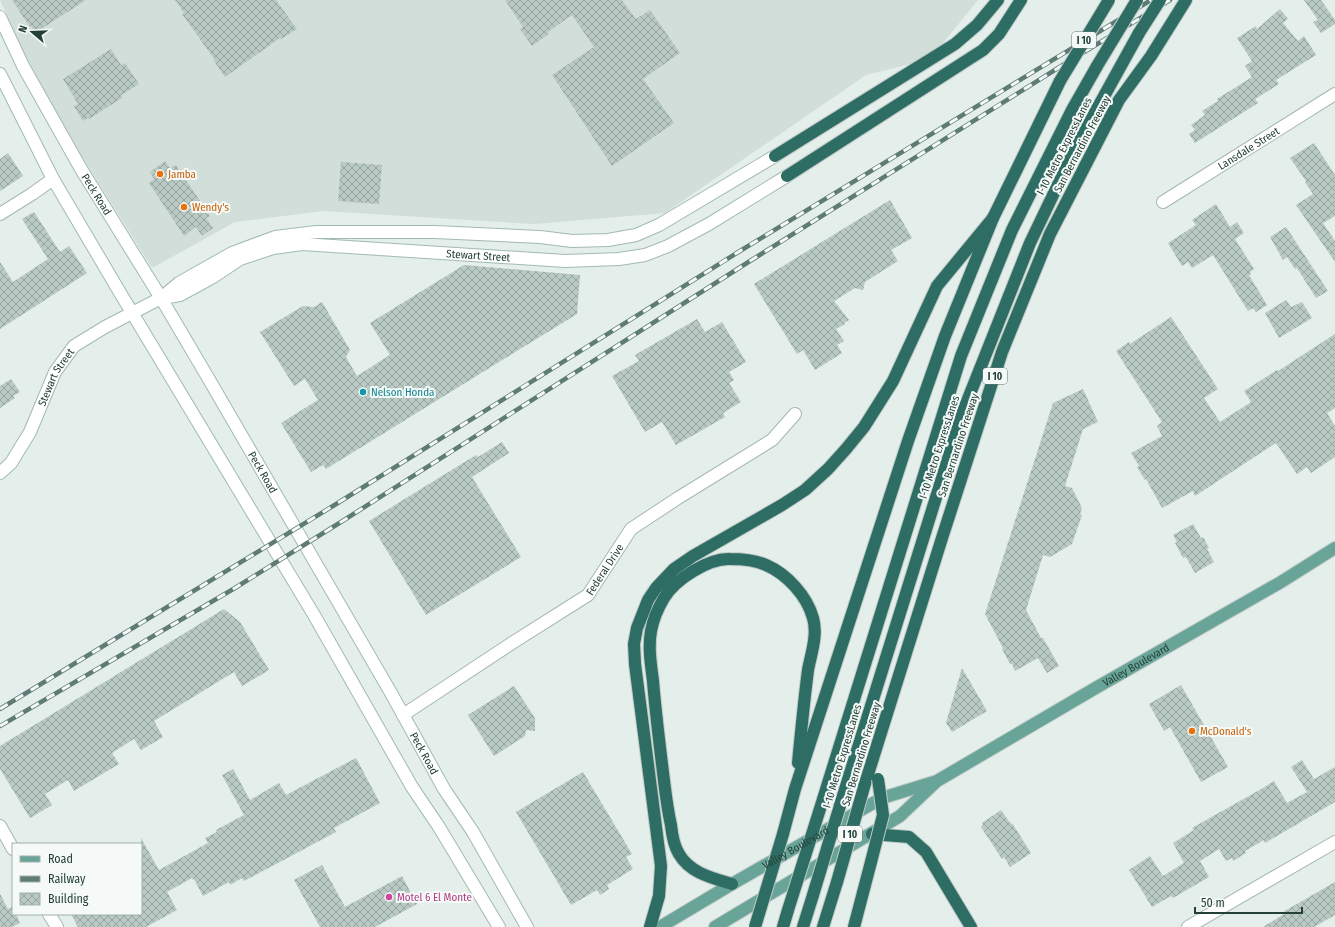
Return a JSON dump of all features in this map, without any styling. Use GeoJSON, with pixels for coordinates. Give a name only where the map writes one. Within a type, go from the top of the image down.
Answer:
{"type":"FeatureCollection","features":[{"type":"Feature","properties":{"kind":"highway"},"geometry":{"type":"LineString","coordinates":[[775,156],[955,44],[977,25],[998,0]]}},
{"type":"Feature","properties":{"kind":"highway"},"geometry":{"type":"LineString","coordinates":[[787,176],[983,50],[999,34],[1021,0]]}},
{"type":"Feature","properties":{"kind":"highway","name":"I 10"},"geometry":{"type":"LineString","coordinates":[[755,927],[795,789],[908,441],[945,336],[992,218],[1060,81],[1109,0]]}},
{"type":"Feature","properties":{"kind":"highway","name":"I-10 Metro ExpressLanes"},"geometry":{"type":"LineString","coordinates":[[783,927],[961,356],[1012,230],[1072,110],[1137,0]]}},
{"type":"Feature","properties":{"kind":"highway","name":"I-10 Metro ExpressLanes"},"geometry":{"type":"LineString","coordinates":[[803,927],[962,414],[1030,243],[1077,145],[1139,33],[1160,0]]}},
{"type":"Feature","properties":{"kind":"highway","name":"San Bernardino Freeway"},"geometry":{"type":"LineString","coordinates":[[823,927],[864,787],[942,538],[1000,360],[1050,234],[1119,100],[1152,56],[1186,0]]}},
{"type":"Feature","properties":{"kind":"highway"},"geometry":{"type":"LineString","coordinates":[[650,927],[659,896],[661,866],[635,664],[634,644],[637,628],[648,600],[656,588],[674,569],[693,556],[782,505],[805,490],[828,469],[864,427],[892,381],[937,286],[992,218]]}},
{"type":"Feature","properties":{"kind":"highway"},"geometry":{"type":"LineString","coordinates":[[732,884],[705,875],[691,868],[679,854],[673,838],[668,812],[656,718],[650,652],[651,631],[656,615],[665,596],[680,580],[696,568],[726,559],[746,560],[766,565],[783,575],[801,593],[808,606],[813,618],[815,633],[808,677],[795,789]]}},
{"type":"Feature","properties":{"kind":"highway"},"geometry":{"type":"LineString","coordinates":[[854,927],[883,814],[878,779],[872,762]]}},
{"type":"Feature","properties":{"kind":"highway"},"geometry":{"type":"LineString","coordinates":[[872,834],[909,837],[926,852],[971,927]]}},
{"type":"Feature","properties":{"kind":"main road","name":"Valley Boulevard"},"geometry":{"type":"LineString","coordinates":[[715,927],[900,816],[937,781],[1281,582],[1335,548]]}},
{"type":"Feature","properties":{"kind":"main road","name":"Valley Boulevard"},"geometry":{"type":"LineString","coordinates":[[660,927],[882,798],[937,781]]}},
{"type":"Feature","properties":{"kind":"street","name":"Peck Road"},"geometry":{"type":"LineString","coordinates":[[0,17],[23,66],[81,169],[161,298],[403,715],[444,789],[473,832],[527,927]]}},
{"type":"Feature","properties":{"kind":"street"},"geometry":{"type":"LineString","coordinates":[[0,74],[53,178],[132,314],[314,616],[412,787],[439,826],[499,927]]}},
{"type":"Feature","properties":{"kind":"street","name":"Lansdale Street"},"geometry":{"type":"LineString","coordinates":[[1163,202],[1335,94]]}},
{"type":"Feature","properties":{"kind":"street","name":"Stewart Street"},"geometry":{"type":"LineString","coordinates":[[0,473],[11,463],[30,432],[55,372],[74,346],[105,327],[161,298],[178,283],[232,253],[275,237],[316,232],[435,232],[540,237],[572,241],[608,240],[636,234],[659,225],[775,156]]}},
{"type":"Feature","properties":{"kind":"street","name":"Stewart Street"},"geometry":{"type":"LineString","coordinates":[[161,298],[180,295],[213,277],[240,259],[273,248],[302,244],[565,261],[619,259],[645,255],[668,246],[709,224],[787,176]]}},
{"type":"Feature","properties":{"kind":"street"},"geometry":{"type":"LineString","coordinates":[[0,214],[32,194],[53,178]]}},
{"type":"Feature","properties":{"kind":"street","name":"Federal Drive"},"geometry":{"type":"LineString","coordinates":[[403,715],[588,595],[631,529],[772,440],[795,414]]}},
{"type":"Feature","properties":{"kind":"street"},"geometry":{"type":"LineString","coordinates":[[0,826],[12,847]]}},
{"type":"Feature","properties":{"kind":"street"},"geometry":{"type":"LineString","coordinates":[[1188,927],[1335,842]]}},
{"type":"Feature","properties":{"kind":"street"},"geometry":{"type":"LineString","coordinates":[[50,915],[57,927]]}},
{"type":"Feature","properties":{"kind":"shaded area"},"geometry":{"type":"Polygon","coordinates":[[[0,0],[978,0],[930,59],[866,75],[665,213],[534,224],[323,211],[235,222],[152,268],[44,96],[0,0]]]}},
{"type":"Feature","properties":{"kind":"building"},"geometry":{"type":"Polygon","coordinates":[[[12,0],[86,0],[35,33],[12,0]]]}},
{"type":"Feature","properties":{"kind":"building"},"geometry":{"type":"Polygon","coordinates":[[[175,0],[276,0],[297,29],[281,39],[280,38],[225,77],[214,61],[215,60],[182,14],[184,13],[175,0]]]}},
{"type":"Feature","properties":{"kind":"building"},"geometry":{"type":"Polygon","coordinates":[[[505,0],[622,0],[636,19],[650,10],[680,53],[643,79],[674,123],[612,166],[552,75],[594,47],[572,15],[548,32],[549,34],[532,46],[520,29],[523,27],[505,0]]]}},
{"type":"Feature","properties":{"kind":"building"},"geometry":{"type":"Polygon","coordinates":[[[1304,0],[1321,0],[1335,20],[1335,24],[1321,33],[1313,22],[1318,20],[1304,0]]]}},
{"type":"Feature","properties":{"kind":"building"},"geometry":{"type":"Polygon","coordinates":[[[1280,9],[1288,19],[1283,23],[1298,41],[1304,36],[1316,55],[1276,80],[1279,84],[1255,99],[1258,103],[1195,143],[1189,134],[1195,130],[1191,125],[1205,115],[1202,111],[1218,101],[1217,99],[1252,77],[1245,66],[1252,61],[1237,38],[1256,26],[1257,29],[1280,9]]]}},
{"type":"Feature","properties":{"kind":"building"},"geometry":{"type":"Polygon","coordinates":[[[111,49],[121,65],[125,63],[139,84],[120,96],[122,98],[89,119],[88,118],[83,121],[74,106],[78,104],[63,79],[111,49]]]}},
{"type":"Feature","properties":{"kind":"building"},"geometry":{"type":"Polygon","coordinates":[[[1314,143],[1335,175],[1335,216],[1323,223],[1335,241],[1335,262],[1296,205],[1313,194],[1290,158],[1314,143]]]}},
{"type":"Feature","properties":{"kind":"building"},"geometry":{"type":"Polygon","coordinates":[[[8,153],[23,176],[0,191],[0,159],[8,153]]]}},
{"type":"Feature","properties":{"kind":"building"},"geometry":{"type":"Polygon","coordinates":[[[165,161],[170,168],[176,165],[210,216],[206,218],[213,228],[202,236],[196,227],[184,236],[149,183],[154,179],[150,172],[165,161]]]}},
{"type":"Feature","properties":{"kind":"building"},"geometry":{"type":"Polygon","coordinates":[[[341,162],[382,165],[379,204],[338,201],[341,162]]]}},
{"type":"Feature","properties":{"kind":"building"},"geometry":{"type":"Polygon","coordinates":[[[890,200],[912,238],[891,250],[898,261],[865,282],[863,290],[855,288],[834,301],[849,320],[836,329],[844,341],[837,345],[842,353],[815,370],[803,350],[797,354],[754,284],[890,200]]]}},
{"type":"Feature","properties":{"kind":"building"},"geometry":{"type":"Polygon","coordinates":[[[1216,204],[1230,227],[1237,222],[1244,233],[1235,239],[1254,269],[1249,275],[1267,305],[1256,312],[1253,308],[1248,311],[1213,255],[1192,268],[1188,262],[1182,266],[1168,243],[1196,225],[1192,220],[1216,204]]]}},
{"type":"Feature","properties":{"kind":"building"},"geometry":{"type":"Polygon","coordinates":[[[34,212],[60,252],[69,246],[87,273],[0,329],[0,262],[13,282],[48,259],[22,219],[34,212]]]}},
{"type":"Feature","properties":{"kind":"building"},"geometry":{"type":"Polygon","coordinates":[[[1286,227],[1328,291],[1316,298],[1297,268],[1295,269],[1287,257],[1283,260],[1270,237],[1286,227]]]}},
{"type":"Feature","properties":{"kind":"building"},"geometry":{"type":"Polygon","coordinates":[[[464,265],[580,275],[577,314],[326,469],[323,465],[311,472],[281,423],[318,400],[305,379],[294,386],[260,332],[303,306],[314,307],[322,302],[350,350],[346,357],[357,376],[390,355],[370,323],[464,265]]]}},
{"type":"Feature","properties":{"kind":"building"},"geometry":{"type":"Polygon","coordinates":[[[1286,300],[1291,307],[1302,302],[1312,318],[1279,338],[1265,313],[1286,300]]]}},
{"type":"Feature","properties":{"kind":"building"},"geometry":{"type":"Polygon","coordinates":[[[1171,317],[1218,389],[1204,398],[1220,422],[1251,402],[1244,391],[1335,334],[1335,408],[1327,413],[1335,426],[1335,457],[1311,473],[1307,467],[1297,474],[1276,443],[1195,496],[1193,491],[1162,508],[1146,479],[1145,480],[1137,467],[1139,466],[1131,453],[1162,436],[1157,426],[1162,422],[1116,351],[1129,342],[1130,344],[1171,317]]]}},
{"type":"Feature","properties":{"kind":"building"},"geometry":{"type":"Polygon","coordinates":[[[697,319],[705,332],[722,322],[746,362],[729,372],[734,380],[729,383],[741,402],[723,413],[725,417],[676,445],[662,422],[645,432],[612,376],[639,361],[635,355],[697,319]]]}},
{"type":"Feature","properties":{"kind":"building"},"geometry":{"type":"Polygon","coordinates":[[[11,379],[20,392],[13,396],[15,398],[0,408],[0,386],[11,379]]]}},
{"type":"Feature","properties":{"kind":"building"},"geometry":{"type":"Polygon","coordinates":[[[1083,389],[1098,422],[1083,429],[1065,486],[1072,488],[1082,508],[1080,514],[1082,515],[1072,544],[1050,557],[1043,555],[1026,610],[1041,638],[1043,638],[1059,666],[1047,673],[1038,658],[1015,671],[1002,649],[1003,648],[985,614],[1053,403],[1083,389]]]}},
{"type":"Feature","properties":{"kind":"building"},"geometry":{"type":"Polygon","coordinates":[[[502,442],[509,453],[472,477],[521,557],[426,615],[369,521],[476,455],[478,457],[502,442]]]}},
{"type":"Feature","properties":{"kind":"building"},"geometry":{"type":"Polygon","coordinates":[[[1193,524],[1201,538],[1203,537],[1214,562],[1195,573],[1186,557],[1183,558],[1175,543],[1177,542],[1173,535],[1193,524]]]}},
{"type":"Feature","properties":{"kind":"building"},"geometry":{"type":"Polygon","coordinates":[[[224,609],[240,622],[269,670],[242,686],[234,672],[154,721],[163,737],[141,750],[134,739],[112,753],[119,764],[74,791],[68,780],[45,794],[52,805],[30,818],[0,769],[0,746],[224,609]]]}},
{"type":"Feature","properties":{"kind":"building"},"geometry":{"type":"Polygon","coordinates":[[[962,668],[987,711],[952,732],[946,723],[962,668]]]}},
{"type":"Feature","properties":{"kind":"building"},"geometry":{"type":"Polygon","coordinates":[[[1181,685],[1228,767],[1201,782],[1170,727],[1164,731],[1149,704],[1181,685]]]}},
{"type":"Feature","properties":{"kind":"building"},"geometry":{"type":"Polygon","coordinates":[[[514,686],[535,718],[535,731],[526,730],[525,736],[494,756],[468,715],[514,686]]]}},
{"type":"Feature","properties":{"kind":"building"},"geometry":{"type":"Polygon","coordinates":[[[356,758],[380,803],[334,828],[336,832],[244,881],[242,878],[230,885],[229,882],[203,896],[192,878],[167,892],[177,910],[146,927],[78,927],[72,915],[142,915],[141,838],[159,870],[208,843],[205,838],[217,832],[216,830],[244,815],[222,775],[233,769],[250,800],[279,783],[286,795],[356,758]]]}},
{"type":"Feature","properties":{"kind":"building"},"geometry":{"type":"Polygon","coordinates":[[[1302,760],[1314,779],[1335,767],[1335,802],[1265,843],[1264,840],[1245,851],[1246,853],[1233,861],[1232,858],[1226,861],[1219,849],[1200,861],[1209,877],[1173,898],[1171,896],[1152,907],[1129,870],[1150,856],[1163,876],[1184,863],[1173,843],[1194,830],[1192,828],[1274,781],[1287,803],[1307,792],[1291,767],[1302,760]]]}},
{"type":"Feature","properties":{"kind":"building"},"geometry":{"type":"Polygon","coordinates":[[[583,772],[632,854],[626,857],[633,869],[607,885],[609,889],[600,895],[597,890],[571,905],[516,812],[583,772]]]}},
{"type":"Feature","properties":{"kind":"building"},"geometry":{"type":"Polygon","coordinates":[[[1001,810],[1011,824],[1012,823],[1031,853],[1010,867],[1004,857],[1002,859],[981,827],[983,825],[982,823],[1001,810]]]}},
{"type":"Feature","properties":{"kind":"building","name":"Motel 6 El Monte"},"geometry":{"type":"Polygon","coordinates":[[[322,865],[345,907],[402,876],[417,904],[375,927],[320,927],[294,880],[322,865]]]}},
{"type":"Feature","properties":{"kind":"building"},"geometry":{"type":"Polygon","coordinates":[[[1335,882],[1335,915],[1314,927],[1263,927],[1284,914],[1283,912],[1335,882]]]}},
{"type":"Feature","properties":{"kind":"building"},"geometry":{"type":"Polygon","coordinates":[[[0,894],[8,909],[12,907],[12,915],[16,915],[20,923],[12,927],[0,927],[0,894]]]}},
{"type":"Feature","properties":{"kind":"railway"},"geometry":{"type":"LineString","coordinates":[[0,709],[333,506],[740,251],[1151,0]]}},
{"type":"Feature","properties":{"kind":"railway"},"geometry":{"type":"LineString","coordinates":[[0,726],[235,588],[750,261],[1066,63],[1170,0]]}},
{"type":"Feature","properties":{"kind":"place","name":"Jamba"},"geometry":{"type":"Point","coordinates":[160,174]}},
{"type":"Feature","properties":{"kind":"place","name":"Wendy's"},"geometry":{"type":"Point","coordinates":[184,207]}},
{"type":"Feature","properties":{"kind":"place","name":"Nelson Honda"},"geometry":{"type":"Point","coordinates":[363,392]}},
{"type":"Feature","properties":{"kind":"place","name":"McDonald's"},"geometry":{"type":"Point","coordinates":[1192,731]}},
{"type":"Feature","properties":{"kind":"place","name":"Motel 6 El Monte"},"geometry":{"type":"Point","coordinates":[389,897]}}]}
